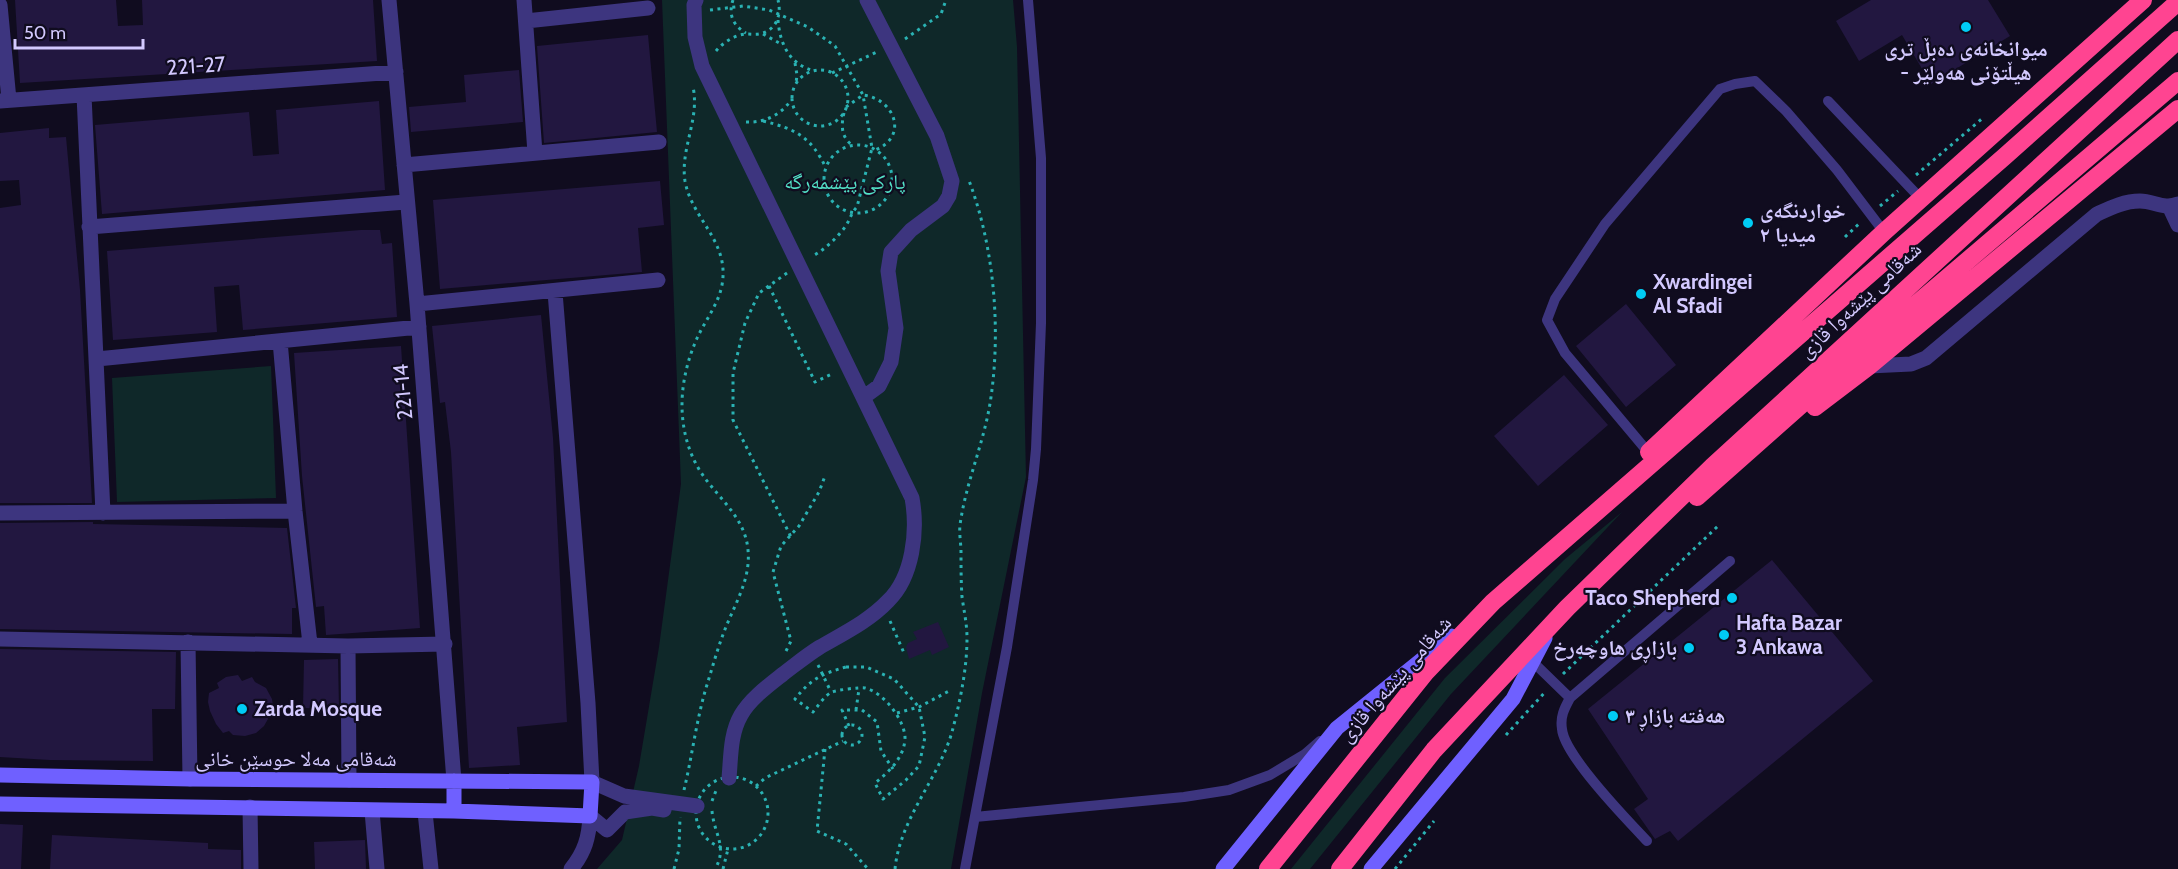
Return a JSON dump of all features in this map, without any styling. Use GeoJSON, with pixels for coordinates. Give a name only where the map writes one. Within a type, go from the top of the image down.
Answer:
{"type":"FeatureCollection","features":[{"type":"Feature","properties":{"kind":"highway","name":"شەقامی پێشەوا قازی"},"geometry":{"type":"LineString","coordinates":[[1571,534],[1648,452],[1884,232],[2144,0]]}},
{"type":"Feature","properties":{"kind":"highway","name":"شەقامی پێشەوا قازی"},"geometry":{"type":"LineString","coordinates":[[1268,869],[1425,673],[1494,602],[1986,173],[2178,2]]}},
{"type":"Feature","properties":{"kind":"highway","name":"شەقامی پێشەوا قازی"},"geometry":{"type":"LineString","coordinates":[[1340,869],[1434,750],[1572,603],[1712,467],[2178,40]]}},
{"type":"Feature","properties":{"kind":"highway","name":"شەقامی پێشەوا قازی"},"geometry":{"type":"LineString","coordinates":[[1572,603],[1717,480],[1872,342],[2178,81]]}},
{"type":"Feature","properties":{"kind":"highway"},"geometry":{"type":"LineString","coordinates":[[1717,480],[1869,366],[2178,109]]}},
{"type":"Feature","properties":{"kind":"street","name":"221-14"},"geometry":{"type":"LineString","coordinates":[[389,0],[419,327],[454,781]]}},
{"type":"Feature","properties":{"kind":"street"},"geometry":{"type":"LineString","coordinates":[[524,0],[535,153]]}},
{"type":"Feature","properties":{"kind":"street"},"geometry":{"type":"LineString","coordinates":[[864,397],[879,387],[891,362],[896,328],[888,271],[891,252],[911,230],[943,206],[949,196],[952,181],[937,136],[867,0]]}},
{"type":"Feature","properties":{"kind":"street"},"geometry":{"type":"LineString","coordinates":[[0,5],[5,100]]}},
{"type":"Feature","properties":{"kind":"street"},"geometry":{"type":"LineString","coordinates":[[526,21],[648,8]]}},
{"type":"Feature","properties":{"kind":"street"},"geometry":{"type":"LineString","coordinates":[[695,8],[694,37],[699,76],[726,115],[912,498],[915,516],[912,553],[900,586],[889,601],[852,630],[812,653],[769,684],[742,714],[735,729],[723,778]]}},
{"type":"Feature","properties":{"kind":"street","name":"221-27"},"geometry":{"type":"LineString","coordinates":[[5,100],[396,72]]}},
{"type":"Feature","properties":{"kind":"street"},"geometry":{"type":"LineString","coordinates":[[84,95],[103,513]]}},
{"type":"Feature","properties":{"kind":"street"},"geometry":{"type":"LineString","coordinates":[[404,165],[659,142]]}},
{"type":"Feature","properties":{"kind":"street"},"geometry":{"type":"LineString","coordinates":[[1869,366],[1911,364],[1926,358],[2097,214],[2117,204],[2140,201],[2174,206],[2178,225]]}},
{"type":"Feature","properties":{"kind":"street"},"geometry":{"type":"LineString","coordinates":[[89,227],[406,202]]}},
{"type":"Feature","properties":{"kind":"street"},"geometry":{"type":"LineString","coordinates":[[417,304],[658,280]]}},
{"type":"Feature","properties":{"kind":"street"},"geometry":{"type":"LineString","coordinates":[[555,292],[587,691],[592,782],[589,838],[571,869]]}},
{"type":"Feature","properties":{"kind":"street"},"geometry":{"type":"LineString","coordinates":[[97,359],[419,327]]}},
{"type":"Feature","properties":{"kind":"street"},"geometry":{"type":"LineString","coordinates":[[280,340],[295,511],[310,644]]}},
{"type":"Feature","properties":{"kind":"street"},"geometry":{"type":"LineString","coordinates":[[0,513],[295,511]]}},
{"type":"Feature","properties":{"kind":"street"},"geometry":{"type":"LineString","coordinates":[[1223,869],[1337,728],[1494,602]]}},
{"type":"Feature","properties":{"kind":"street"},"geometry":{"type":"LineString","coordinates":[[1371,869],[1513,699],[1551,629],[1572,603]]}},
{"type":"Feature","properties":{"kind":"street"},"geometry":{"type":"LineString","coordinates":[[0,639],[348,646],[445,644]]}},
{"type":"Feature","properties":{"kind":"street"},"geometry":{"type":"LineString","coordinates":[[188,642],[190,780]]}},
{"type":"Feature","properties":{"kind":"street"},"geometry":{"type":"LineString","coordinates":[[348,646],[349,780]]}},
{"type":"Feature","properties":{"kind":"street","name":"شەقامی مەلا حوسێن خانی"},"geometry":{"type":"LineString","coordinates":[[0,775],[190,780],[592,782]]}},
{"type":"Feature","properties":{"kind":"street"},"geometry":{"type":"LineString","coordinates":[[454,781],[454,811]]}},
{"type":"Feature","properties":{"kind":"street"},"geometry":{"type":"LineString","coordinates":[[592,782],[624,796],[688,809]]}},
{"type":"Feature","properties":{"kind":"street"},"geometry":{"type":"LineString","coordinates":[[0,804],[454,811],[590,816],[607,830],[625,812],[652,808],[688,809]]}},
{"type":"Feature","properties":{"kind":"street"},"geometry":{"type":"LineString","coordinates":[[250,807],[251,869]]}},
{"type":"Feature","properties":{"kind":"street"},"geometry":{"type":"LineString","coordinates":[[372,811],[377,869]]}},
{"type":"Feature","properties":{"kind":"street"},"geometry":{"type":"LineString","coordinates":[[425,812],[430,869]]}},
{"type":"Feature","properties":{"kind":"lane"},"geometry":{"type":"LineString","coordinates":[[966,868],[1012,613],[1036,449],[1041,323],[1041,158],[1028,0]]}},
{"type":"Feature","properties":{"kind":"lane"},"geometry":{"type":"LineString","coordinates":[[1648,452],[1565,353],[1547,320],[1555,299],[1605,224],[1720,89],[1755,81],[1786,111],[1838,170],[1884,232]]}},
{"type":"Feature","properties":{"kind":"lane"},"geometry":{"type":"LineString","coordinates":[[1828,101],[1921,199]]}},
{"type":"Feature","properties":{"kind":"lane"},"geometry":{"type":"LineString","coordinates":[[1647,841],[1609,800],[1573,754],[1562,731],[1562,714],[1570,698],[1730,561]]}},
{"type":"Feature","properties":{"kind":"lane"},"geometry":{"type":"LineString","coordinates":[[1533,662],[1570,698]]}},
{"type":"Feature","properties":{"kind":"lane"},"geometry":{"type":"LineString","coordinates":[[975,816],[1184,797],[1229,790],[1270,775],[1305,754],[1337,728]]}},
{"type":"Feature","properties":{"kind":"path"},"geometry":{"type":"LineString","coordinates":[[733,0],[731,7],[734,23],[747,33]]}},
{"type":"Feature","properties":{"kind":"path"},"geometry":{"type":"LineString","coordinates":[[778,0],[782,45]]}},
{"type":"Feature","properties":{"kind":"path"},"geometry":{"type":"LineString","coordinates":[[674,869],[688,809],[705,691],[723,634],[745,579],[748,550],[738,519],[695,462],[682,421],[682,394],[689,360],[695,343],[717,301],[722,284],[720,251],[688,194],[685,181],[684,166],[699,76],[721,46],[738,35],[747,33],[761,34],[782,45],[794,61],[804,68],[832,73],[848,67],[835,46],[807,27],[779,16],[754,7],[702,11],[695,8]]}},
{"type":"Feature","properties":{"kind":"path"},"geometry":{"type":"LineString","coordinates":[[761,34],[771,29],[779,16]]}},
{"type":"Feature","properties":{"kind":"path"},"geometry":{"type":"LineString","coordinates":[[900,33],[904,39]]}},
{"type":"Feature","properties":{"kind":"path"},"geometry":{"type":"LineString","coordinates":[[763,121],[780,112],[792,98],[797,75],[794,61]]}},
{"type":"Feature","properties":{"kind":"path"},"geometry":{"type":"LineString","coordinates":[[795,87],[805,75],[816,71]]}},
{"type":"Feature","properties":{"kind":"path"},"geometry":{"type":"LineString","coordinates":[[832,73],[844,85],[847,93],[841,127],[848,142],[854,146]]}},
{"type":"Feature","properties":{"kind":"path"},"geometry":{"type":"LineString","coordinates":[[792,98],[798,116],[813,125],[832,123],[863,95],[871,96],[888,105],[893,115],[893,134],[888,142],[875,150]]}},
{"type":"Feature","properties":{"kind":"path"},"geometry":{"type":"LineString","coordinates":[[726,115],[743,122],[763,121],[798,132],[812,145],[826,168]]}},
{"type":"Feature","properties":{"kind":"path"},"geometry":{"type":"LineString","coordinates":[[1845,237],[1986,115]]}},
{"type":"Feature","properties":{"kind":"path"},"geometry":{"type":"LineString","coordinates":[[861,145],[875,150],[888,162],[892,173],[889,195],[873,210],[851,213],[840,209],[826,192],[824,180],[826,168],[831,159],[839,151],[854,146],[861,145]]}},
{"type":"Feature","properties":{"kind":"path"},"geometry":{"type":"LineString","coordinates":[[895,869],[899,844],[907,823],[952,733],[966,661],[967,637],[961,585],[960,526],[972,468],[991,398],[995,336],[993,282],[989,253],[977,203],[965,169]]}},
{"type":"Feature","properties":{"kind":"path"},"geometry":{"type":"LineString","coordinates":[[769,286],[815,382],[849,366]]}},
{"type":"Feature","properties":{"kind":"path"},"geometry":{"type":"LineString","coordinates":[[786,651],[790,641],[773,572],[781,546],[800,526],[825,476]]}},
{"type":"Feature","properties":{"kind":"path"},"geometry":{"type":"LineString","coordinates":[[883,605],[904,653]]}},
{"type":"Feature","properties":{"kind":"path"},"geometry":{"type":"LineString","coordinates":[[812,653],[831,692]]}},
{"type":"Feature","properties":{"kind":"path"},"geometry":{"type":"LineString","coordinates":[[846,667],[866,667],[894,679],[919,707],[925,737],[919,766],[883,799],[875,783],[893,769],[904,737],[897,714],[880,696],[865,688],[831,692],[813,712],[795,699],[806,685],[822,674],[846,667]]}},
{"type":"Feature","properties":{"kind":"path"},"geometry":{"type":"LineString","coordinates":[[856,710],[859,688]]}},
{"type":"Feature","properties":{"kind":"path"},"geometry":{"type":"LineString","coordinates":[[897,714],[919,707],[949,691]]}},
{"type":"Feature","properties":{"kind":"path"},"geometry":{"type":"LineString","coordinates":[[849,726],[842,710],[862,710],[877,722],[881,751],[893,769]]}},
{"type":"Feature","properties":{"kind":"path"},"geometry":{"type":"LineString","coordinates":[[849,726],[859,728],[862,737],[855,745],[848,745],[843,741],[842,732],[849,726]]}},
{"type":"Feature","properties":{"kind":"path"},"geometry":{"type":"LineString","coordinates":[[756,786],[765,778],[843,741]]}},
{"type":"Feature","properties":{"kind":"path"},"geometry":{"type":"LineString","coordinates":[[825,749],[817,831],[846,844],[868,869]]}},
{"type":"Feature","properties":{"kind":"path"},"geometry":{"type":"LineString","coordinates":[[723,778],[745,779],[764,795],[768,807],[768,819],[764,831],[757,840],[746,847],[728,849],[713,844],[704,836],[688,809],[702,792],[723,778]]}},
{"type":"Feature","properties":{"kind":"path"},"geometry":{"type":"LineString","coordinates":[[715,869],[721,843],[713,822],[711,803],[723,778]]}},
{"type":"Feature","properties":{"kind":"path"},"geometry":{"type":"LineString","coordinates":[[723,869],[728,849]]}},
{"type":"Feature","properties":{"kind":"green space","name":"پارکی پێشمەرگە"},"geometry":{"type":"Polygon","coordinates":[[[662,0],[1013,0],[1017,47],[1026,477],[982,693],[951,869],[597,869],[622,840],[639,766],[659,647],[681,484],[662,0]]]}},
{"type":"Feature","properties":{"kind":"green space"},"geometry":{"type":"Polygon","coordinates":[[[271,366],[276,498],[117,502],[112,378],[271,366]]]}},
{"type":"Feature","properties":{"kind":"green space"},"geometry":{"type":"Polygon","coordinates":[[[1622,512],[1451,694],[1310,869],[1291,869],[1445,678],[1565,559],[1622,512]]]}},
{"type":"Feature","properties":{"kind":"building"},"geometry":{"type":"Polygon","coordinates":[[[15,0],[116,0],[118,26],[143,25],[142,0],[373,0],[377,61],[20,83],[15,0]]]}},
{"type":"Feature","properties":{"kind":"building"},"geometry":{"type":"Polygon","coordinates":[[[1871,0],[1988,0],[2010,36],[1931,84],[1902,35],[1859,61],[1836,21],[1871,0]]]}},
{"type":"Feature","properties":{"kind":"building"},"geometry":{"type":"Polygon","coordinates":[[[648,35],[657,132],[544,143],[537,46],[648,35]]]}},
{"type":"Feature","properties":{"kind":"building"},"geometry":{"type":"Polygon","coordinates":[[[519,70],[523,122],[411,132],[409,107],[466,102],[464,75],[519,70]]]}},
{"type":"Feature","properties":{"kind":"building"},"geometry":{"type":"Polygon","coordinates":[[[379,101],[385,190],[102,214],[95,125],[249,112],[253,156],[279,154],[276,110],[379,101]]]}},
{"type":"Feature","properties":{"kind":"building"},"geometry":{"type":"Polygon","coordinates":[[[49,128],[49,138],[66,137],[80,290],[92,503],[0,503],[0,208],[21,205],[19,180],[0,181],[0,133],[49,128]]]}},
{"type":"Feature","properties":{"kind":"building"},"geometry":{"type":"Polygon","coordinates":[[[660,181],[664,225],[638,228],[642,272],[440,289],[433,200],[660,181]]]}},
{"type":"Feature","properties":{"kind":"building"},"geometry":{"type":"Polygon","coordinates":[[[380,230],[382,244],[392,243],[397,317],[243,330],[239,285],[214,287],[217,332],[113,340],[107,251],[380,230]]]}},
{"type":"Feature","properties":{"kind":"building"},"geometry":{"type":"Polygon","coordinates":[[[1626,304],[1676,365],[1626,407],[1576,346],[1626,304]]]}},
{"type":"Feature","properties":{"kind":"building"},"geometry":{"type":"Polygon","coordinates":[[[541,315],[553,438],[567,722],[517,727],[520,765],[469,768],[451,452],[445,402],[440,403],[432,326],[541,315]]]}},
{"type":"Feature","properties":{"kind":"building"},"geometry":{"type":"Polygon","coordinates":[[[401,346],[420,628],[326,635],[324,606],[316,607],[302,476],[294,353],[401,346]]]}},
{"type":"Feature","properties":{"kind":"building"},"geometry":{"type":"Polygon","coordinates":[[[1564,375],[1608,425],[1538,486],[1494,436],[1564,375]]]}},
{"type":"Feature","properties":{"kind":"building"},"geometry":{"type":"Polygon","coordinates":[[[93,522],[93,524],[287,528],[296,608],[292,608],[292,634],[0,629],[0,523],[93,522]]]}},
{"type":"Feature","properties":{"kind":"building"},"geometry":{"type":"Polygon","coordinates":[[[1772,560],[1873,681],[1678,841],[1670,831],[1655,839],[1634,809],[1648,799],[1588,709],[1772,560]]]}},
{"type":"Feature","properties":{"kind":"building"},"geometry":{"type":"Polygon","coordinates":[[[938,622],[949,647],[932,655],[930,650],[909,659],[906,647],[908,643],[917,639],[913,632],[938,622]]]}},
{"type":"Feature","properties":{"kind":"building"},"geometry":{"type":"Polygon","coordinates":[[[0,649],[176,652],[175,709],[152,709],[153,761],[0,757],[0,649]]]}},
{"type":"Feature","properties":{"kind":"building"},"geometry":{"type":"Polygon","coordinates":[[[338,659],[339,709],[303,708],[304,660],[338,659]]]}},
{"type":"Feature","properties":{"kind":"building"},"geometry":{"type":"Polygon","coordinates":[[[238,675],[242,681],[252,677],[255,682],[266,688],[273,706],[266,713],[268,719],[264,726],[256,733],[245,736],[233,735],[229,731],[223,733],[216,724],[208,702],[209,693],[219,688],[217,683],[226,677],[238,675]]]}},
{"type":"Feature","properties":{"kind":"building"},"geometry":{"type":"Polygon","coordinates":[[[0,824],[23,825],[21,869],[0,869],[0,824]]]}},
{"type":"Feature","properties":{"kind":"building"},"geometry":{"type":"Polygon","coordinates":[[[52,835],[208,843],[208,849],[241,850],[241,869],[50,869],[52,835]]]}},
{"type":"Feature","properties":{"kind":"building"},"geometry":{"type":"Polygon","coordinates":[[[365,840],[366,869],[315,869],[314,842],[365,840]]]}},
{"type":"Feature","properties":{"kind":"place","name":"میوانخانەی دەبڵ تری - هیڵتۆنی هەولێر"},"geometry":{"type":"Point","coordinates":[1966,27]}},
{"type":"Feature","properties":{"kind":"place","name":"خواردنگەی میدیا ٢"},"geometry":{"type":"Point","coordinates":[1748,223]}},
{"type":"Feature","properties":{"kind":"place","name":"Xwardingei Al Sfadi"},"geometry":{"type":"Point","coordinates":[1641,294]}},
{"type":"Feature","properties":{"kind":"place","name":"Taco Shepherd"},"geometry":{"type":"Point","coordinates":[1732,598]}},
{"type":"Feature","properties":{"kind":"place","name":"Hafta Bazar 3 Ankawa"},"geometry":{"type":"Point","coordinates":[1724,635]}},
{"type":"Feature","properties":{"kind":"place","name":"بازاڕی هاوچەرخ"},"geometry":{"type":"Point","coordinates":[1689,648]}},
{"type":"Feature","properties":{"kind":"place","name":"Zarda Mosque"},"geometry":{"type":"Point","coordinates":[242,709]}},
{"type":"Feature","properties":{"kind":"place","name":"هەفتە بازاڕ ٣"},"geometry":{"type":"Point","coordinates":[1613,716]}}]}
